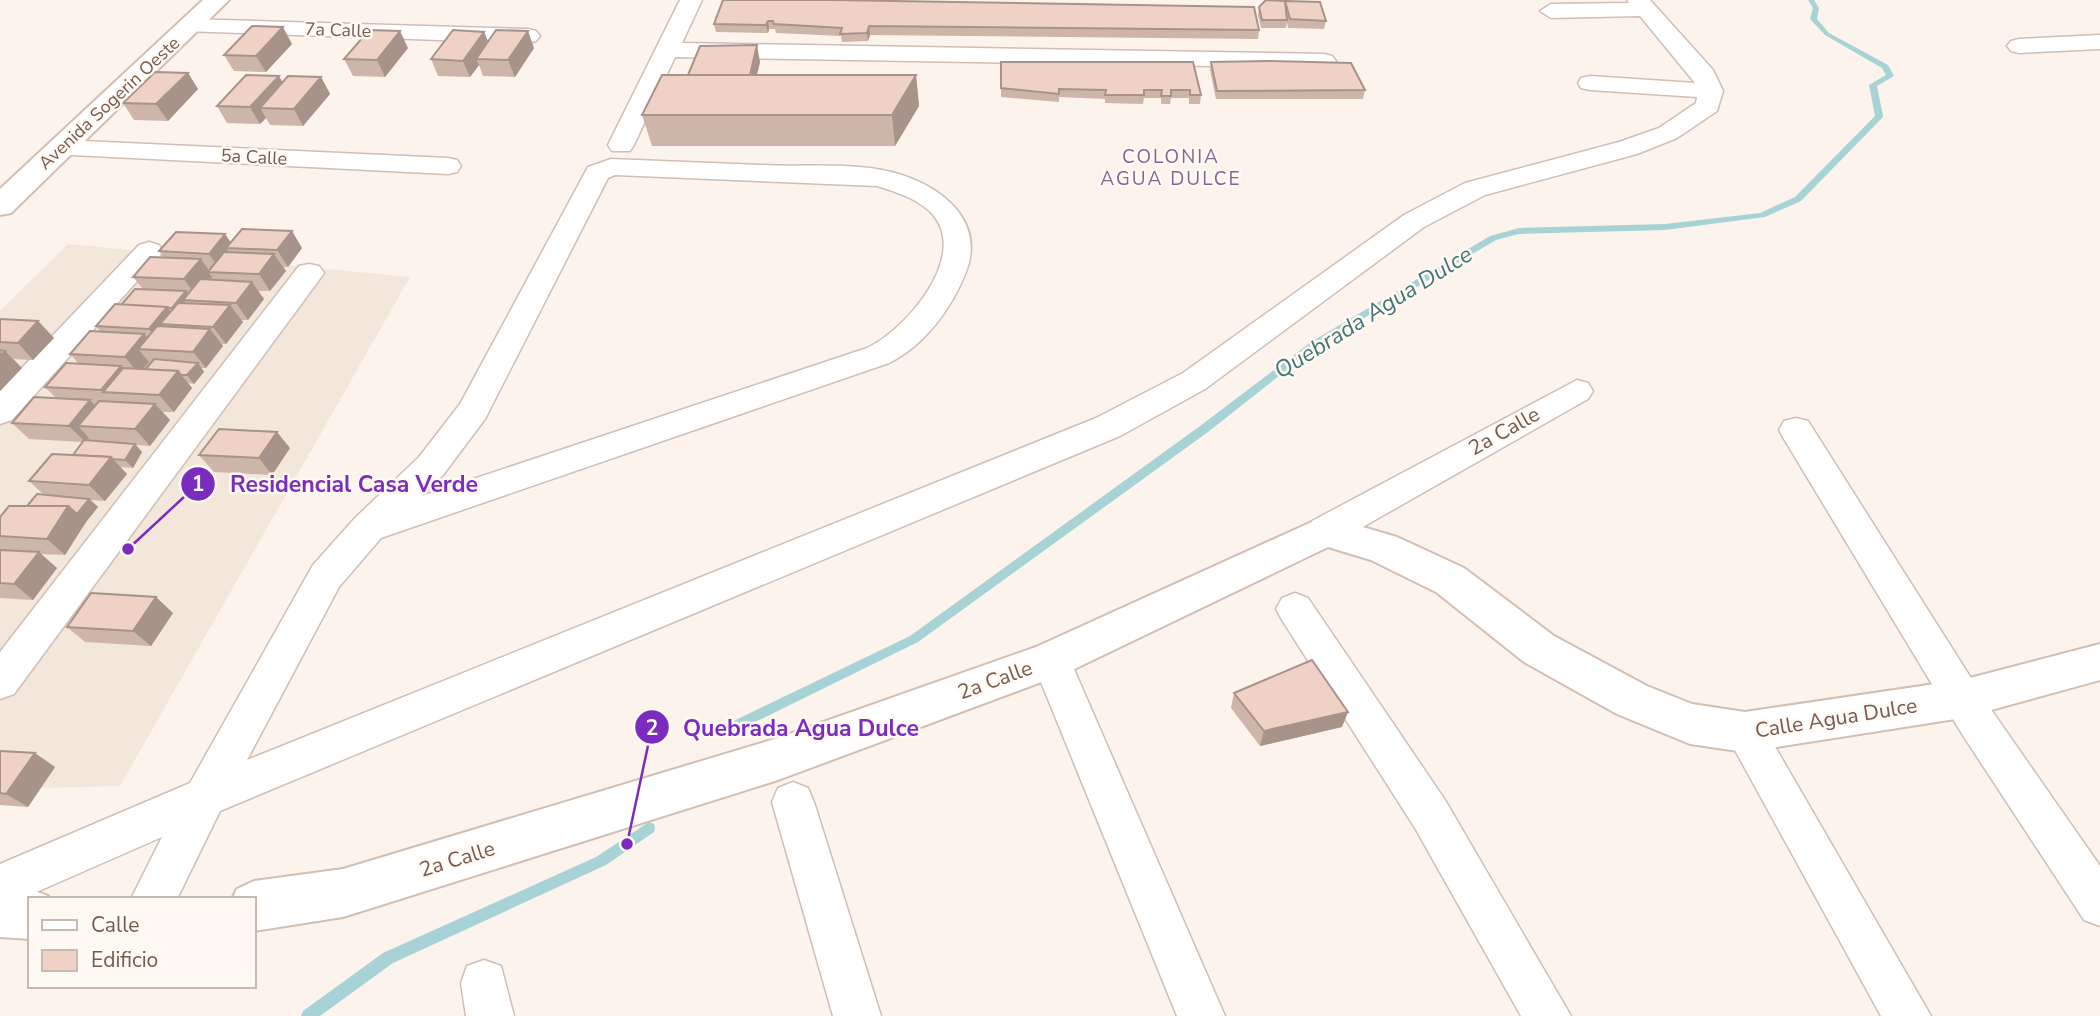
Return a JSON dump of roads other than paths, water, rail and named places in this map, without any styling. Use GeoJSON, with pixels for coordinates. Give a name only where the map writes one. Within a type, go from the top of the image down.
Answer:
{"type":"FeatureCollection","features":[{"type":"Feature","properties":{"kind":"street","name":"Avenida Sogerin Oeste"},"geometry":{"type":"LineString","coordinates":[[0,206],[217,0]]}},
{"type":"Feature","properties":{"kind":"street"},"geometry":{"type":"LineString","coordinates":[[621,145],[691,0]]}},
{"type":"Feature","properties":{"kind":"street"},"geometry":{"type":"LineString","coordinates":[[0,886],[205,797],[1108,427],[1194,381],[1414,221],[1475,189],[1628,148],[1668,133],[1708,106],[1711,91],[1704,75],[1642,4],[1551,11]]}},
{"type":"Feature","properties":{"kind":"street","name":"7a Calle"},"geometry":{"type":"LineString","coordinates":[[190,26],[528,36]]}},
{"type":"Feature","properties":{"kind":"street"},"geometry":{"type":"LineString","coordinates":[[2019,46],[2100,41]]}},
{"type":"Feature","properties":{"kind":"street"},"geometry":{"type":"LineString","coordinates":[[668,50],[1324,61]]}},
{"type":"Feature","properties":{"kind":"street"},"geometry":{"type":"LineString","coordinates":[[1590,83],[1711,91]]}},
{"type":"Feature","properties":{"kind":"street","name":"5a Calle"},"geometry":{"type":"LineString","coordinates":[[61,148],[448,166]]}},
{"type":"Feature","properties":{"kind":"street"},"geometry":{"type":"LineString","coordinates":[[154,897],[205,797],[326,576],[368,528],[431,466],[473,411],[597,173],[611,167],[880,178],[918,190],[948,215],[958,236],[954,265],[929,315],[892,348],[853,366],[368,528]]}},
{"type":"Feature","properties":{"kind":"street"},"geometry":{"type":"LineString","coordinates":[[0,412],[149,251]]}},
{"type":"Feature","properties":{"kind":"street"},"geometry":{"type":"LineString","coordinates":[[0,682],[309,272]]}},
{"type":"Feature","properties":{"kind":"street","name":"2a Calle"},"geometry":{"type":"LineString","coordinates":[[256,906],[343,892],[555,830],[778,759],[1051,660],[1171,606],[1325,531],[1577,391]]}},
{"type":"Feature","properties":{"kind":"street"},"geometry":{"type":"LineString","coordinates":[[1796,430],[1962,699],[2100,904]]}},
{"type":"Feature","properties":{"kind":"street","name":"Calle Agua Dulce"},"geometry":{"type":"LineString","coordinates":[[1325,531],[1383,548],[1450,580],[1539,649],[1632,700],[1690,724],[1745,732],[1962,699],[2100,662]]}},
{"type":"Feature","properties":{"kind":"street"},"geometry":{"type":"LineString","coordinates":[[1295,609],[1430,814],[1547,1016]]}},
{"type":"Feature","properties":{"kind":"street"},"geometry":{"type":"LineString","coordinates":[[1051,660],[1201,1016]]}},
{"type":"Feature","properties":{"kind":"street"},"geometry":{"type":"LineString","coordinates":[[1745,732],[1907,1016]]}},
{"type":"Feature","properties":{"kind":"street"},"geometry":{"type":"LineString","coordinates":[[793,802],[857,1016]]}},
{"type":"Feature","properties":{"kind":"street"},"geometry":{"type":"LineString","coordinates":[[0,912],[28,914]]}},
{"type":"Feature","properties":{"kind":"waterway","name":"Quebrada Agua Dulce"},"geometry":{"type":"LineString","coordinates":[[721,733],[914,639],[1204,429],[1314,344],[1493,238],[1519,231],[1665,227],[1762,215],[1798,199],[1879,116],[1873,85],[1890,76],[1885,67],[1827,34],[1813,19],[1816,8],[1811,0]]}},
{"type":"Feature","properties":{"kind":"waterway","name":"Quebrada Agua Dulce"},"geometry":{"type":"LineString","coordinates":[[308,1016],[388,958],[601,861],[649,828]]}},
{"type":"Feature","properties":{"kind":"place","name":"Residencial Casa Verde"},"geometry":{"type":"Point","coordinates":[128,549]}},
{"type":"Feature","properties":{"kind":"place","name":"Quebrada Agua Dulce"},"geometry":{"type":"Point","coordinates":[627,844]}},
{"type":"Feature","properties":{"kind":"district","name":"COLONIA AGUA DULCE"},"geometry":{"type":"Point","coordinates":[1171,167]}}]}
